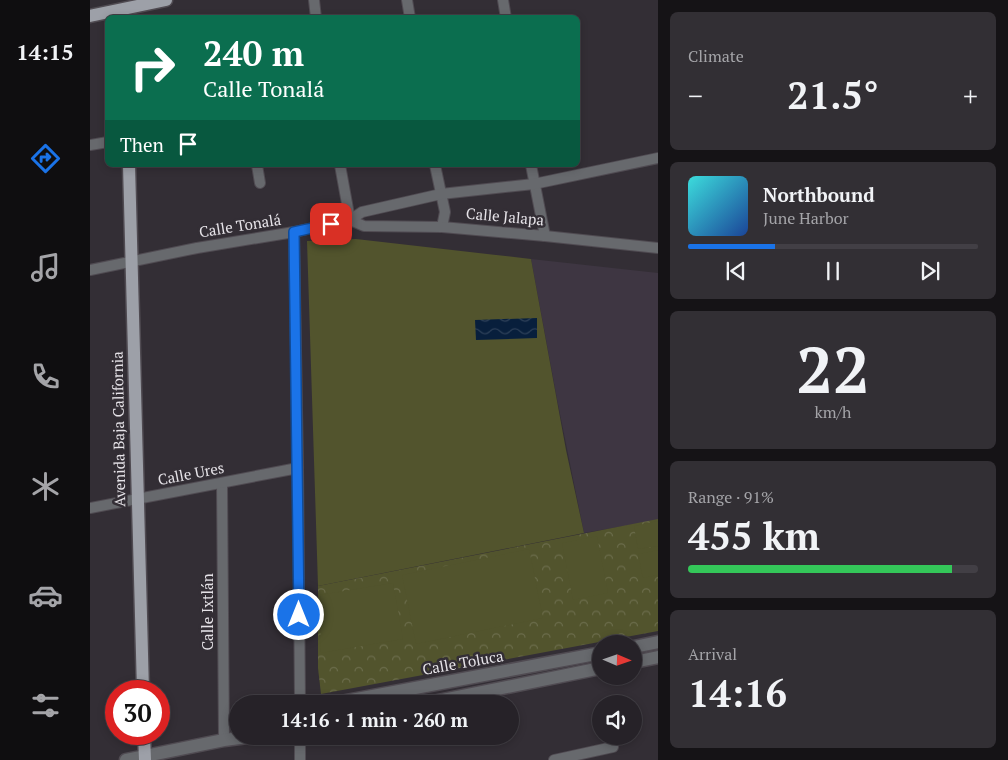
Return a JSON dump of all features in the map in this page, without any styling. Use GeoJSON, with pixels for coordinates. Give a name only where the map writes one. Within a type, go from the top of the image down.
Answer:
{"type":"FeatureCollection","features":[{"type":"Feature","properties":{"kind":"main road"},"geometry":{"type":"LineString","coordinates":[[90,16],[166,0]]}},
{"type":"Feature","properties":{"kind":"main road","name":"Avenida Baja California"},"geometry":{"type":"LineString","coordinates":[[128,167],[143,680]]}},
{"type":"Feature","properties":{"kind":"main road"},"geometry":{"type":"LineString","coordinates":[[144,745],[145,758]]}},
{"type":"Feature","properties":{"kind":"street"},"geometry":{"type":"LineString","coordinates":[[314,0],[316,15]]}},
{"type":"Feature","properties":{"kind":"street"},"geometry":{"type":"LineString","coordinates":[[407,0],[410,15]]}},
{"type":"Feature","properties":{"kind":"street"},"geometry":{"type":"LineString","coordinates":[[504,0],[506,15]]}},
{"type":"Feature","properties":{"kind":"street"},"geometry":{"type":"LineString","coordinates":[[90,145],[105,142]]}},
{"type":"Feature","properties":{"kind":"street","name":"Calle Tonalá"},"geometry":{"type":"LineString","coordinates":[[90,270],[350,220],[362,212],[441,194],[534,184],[658,158]]}},
{"type":"Feature","properties":{"kind":"street"},"geometry":{"type":"LineString","coordinates":[[257,167],[260,183]]}},
{"type":"Feature","properties":{"kind":"street"},"geometry":{"type":"LineString","coordinates":[[340,167],[350,220]]}},
{"type":"Feature","properties":{"kind":"street"},"geometry":{"type":"LineString","coordinates":[[436,167],[445,212],[442,227]]}},
{"type":"Feature","properties":{"kind":"street"},"geometry":{"type":"LineString","coordinates":[[531,167],[544,236]]}},
{"type":"Feature","properties":{"kind":"street","name":"Calle Jalapa"},"geometry":{"type":"LineString","coordinates":[[350,220],[364,226],[442,227],[658,248]]}},
{"type":"Feature","properties":{"kind":"street"},"geometry":{"type":"LineString","coordinates":[[294,232],[300,695]]}},
{"type":"Feature","properties":{"kind":"street","name":"Calle Ures"},"geometry":{"type":"LineString","coordinates":[[90,508],[298,468]]}},
{"type":"Feature","properties":{"kind":"street","name":"Calle Ixtlán"},"geometry":{"type":"LineString","coordinates":[[222,483],[224,740]]}},
{"type":"Feature","properties":{"kind":"street"},"geometry":{"type":"LineString","coordinates":[[642,645],[658,642]]}},
{"type":"Feature","properties":{"kind":"street","name":"Calle Toluca"},"geometry":{"type":"LineString","coordinates":[[378,695],[592,655]]}},
{"type":"Feature","properties":{"kind":"street"},"geometry":{"type":"LineString","coordinates":[[642,660],[658,657]]}},
{"type":"Feature","properties":{"kind":"street","name":"Calle Toluca"},"geometry":{"type":"LineString","coordinates":[[468,695],[592,670]]}},
{"type":"Feature","properties":{"kind":"street"},"geometry":{"type":"LineString","coordinates":[[126,760],[145,758],[229,739]]}},
{"type":"Feature","properties":{"kind":"street"},"geometry":{"type":"LineString","coordinates":[[300,745],[300,760]]}},
{"type":"Feature","properties":{"kind":"street"},"geometry":{"type":"LineString","coordinates":[[554,760],[613,747]]}},
{"type":"Feature","properties":{"kind":"shaded area"},"geometry":{"type":"Polygon","coordinates":[[[531,259],[658,273],[658,520],[584,533],[531,259]]]}},
{"type":"Feature","properties":{"kind":"green space"},"geometry":{"type":"Polygon","coordinates":[[[356,239],[531,259],[566,450],[584,533],[318,586],[307,241],[356,239]]]}},
{"type":"Feature","properties":{"kind":"green space"},"geometry":{"type":"Polygon","coordinates":[[[658,519],[658,631],[637,635],[592,635],[592,643],[321,694],[318,668],[318,586],[658,519]]]}},
{"type":"Feature","properties":{"kind":"green space"},"geometry":{"type":"Polygon","coordinates":[[[658,521],[658,546],[638,549],[634,526],[658,521]]]}},
{"type":"Feature","properties":{"kind":"green space"},"geometry":{"type":"Polygon","coordinates":[[[597,536],[608,593],[573,600],[562,543],[597,536]]]}},
{"type":"Feature","properties":{"kind":"green space"},"geometry":{"type":"Polygon","coordinates":[[[529,549],[543,618],[416,644],[402,575],[529,549]]]}},
{"type":"Feature","properties":{"kind":"green space"},"geometry":{"type":"Polygon","coordinates":[[[658,550],[658,575],[643,578],[638,554],[658,550]]]}},
{"type":"Feature","properties":{"kind":"green space"},"geometry":{"type":"Polygon","coordinates":[[[393,583],[403,639],[321,653],[320,595],[393,583]]]}},
{"type":"Feature","properties":{"kind":"water"},"geometry":{"type":"Polygon","coordinates":[[[537,318],[537,338],[476,340],[475,320],[537,318]]]}},
{"type":"Feature","properties":{"kind":"route"},"geometry":{"type":"LineString","coordinates":[[299,615],[294,232],[331,224]]}}]}
